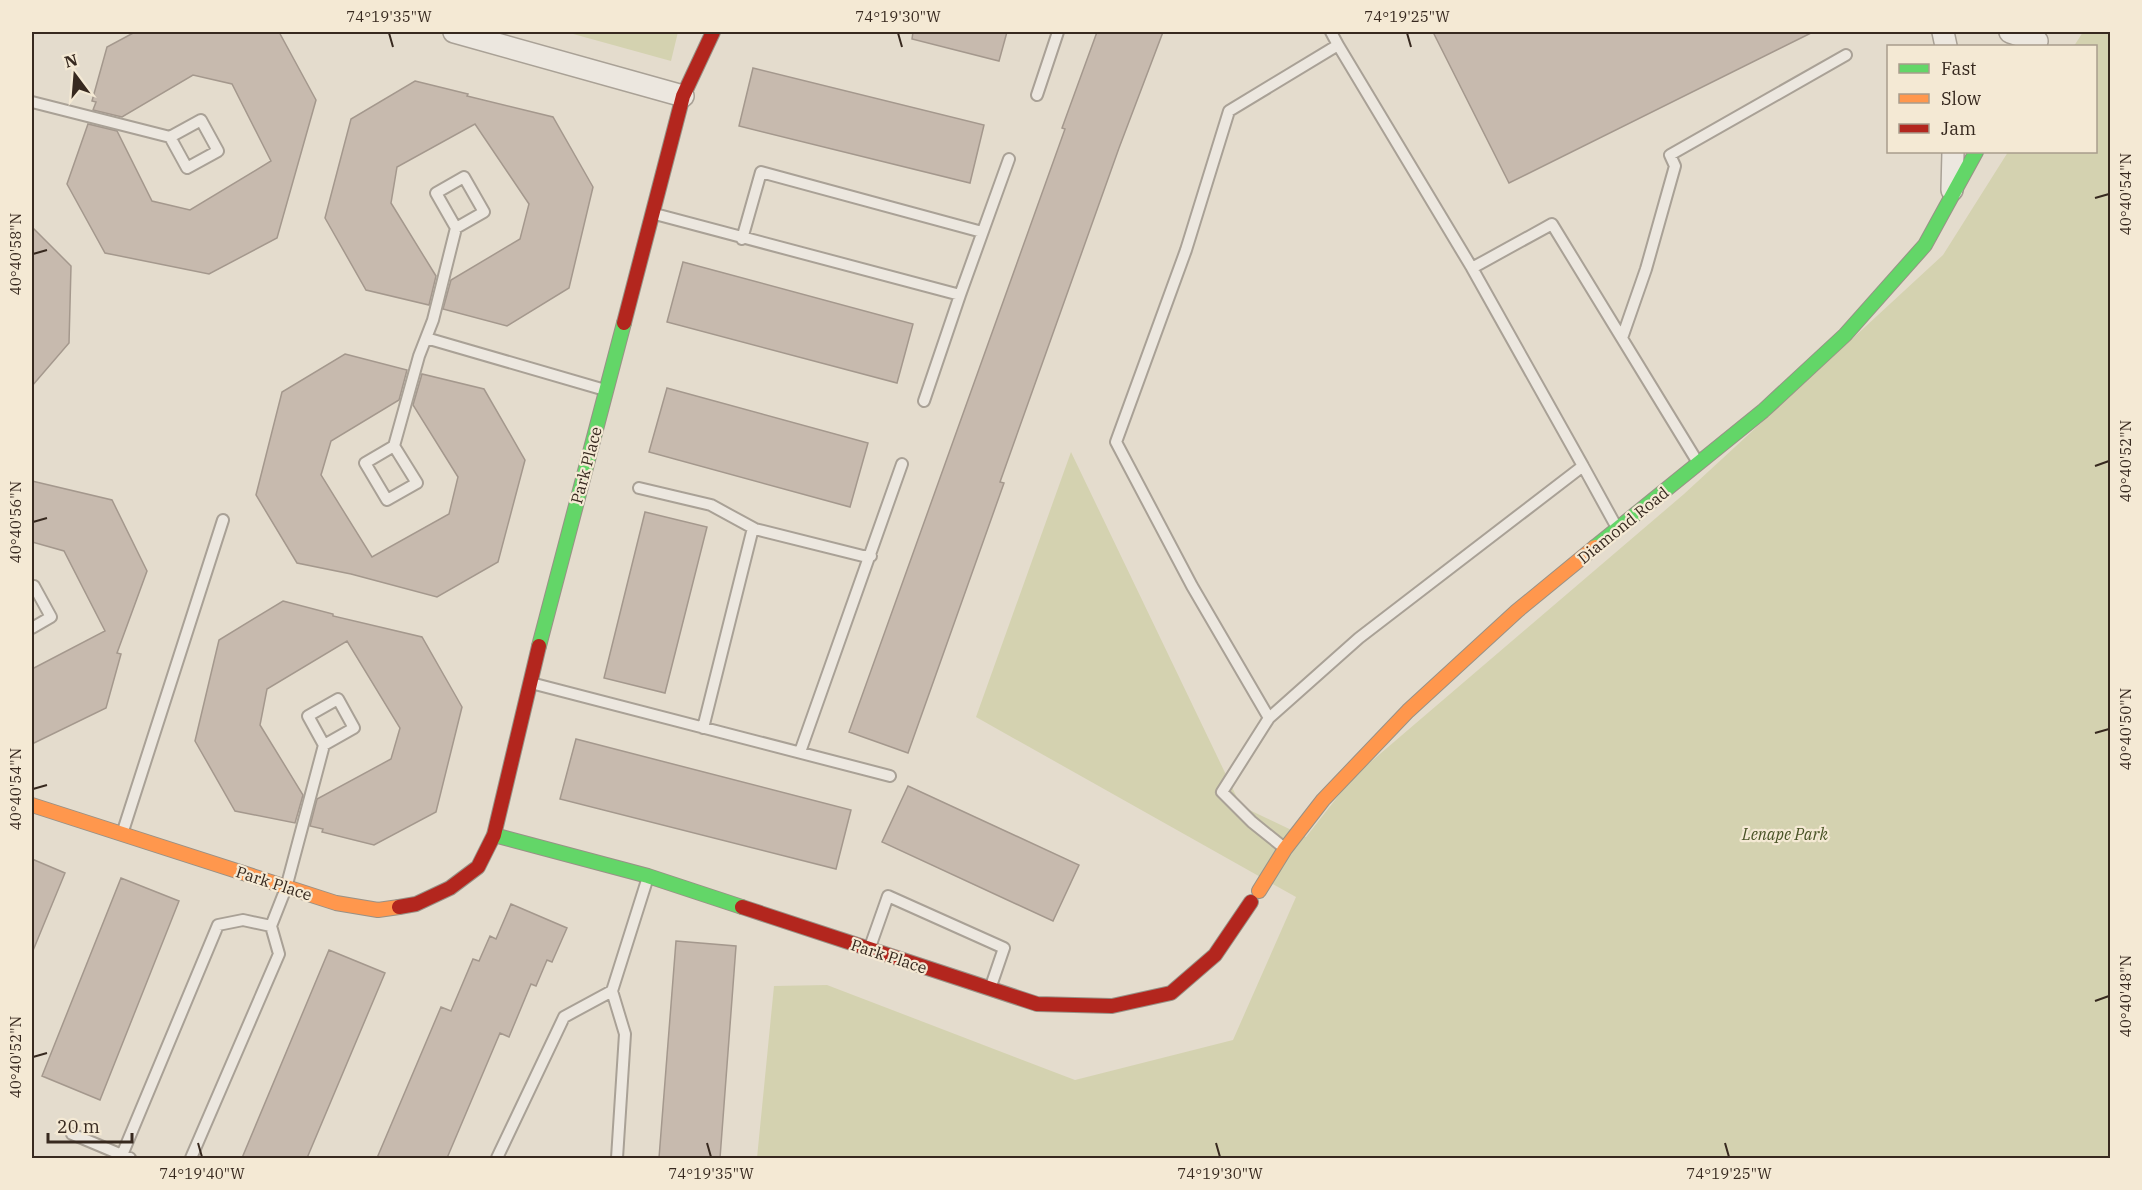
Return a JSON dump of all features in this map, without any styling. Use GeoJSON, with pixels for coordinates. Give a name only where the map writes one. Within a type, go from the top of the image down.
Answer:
{"type":"FeatureCollection","features":[{"type":"Feature","properties":{"kind":"street"},"geometry":{"type":"LineString","coordinates":[[454,32],[683,96]]}},
{"type":"Feature","properties":{"kind":"street","name":"Park Place"},"geometry":{"type":"LineString","coordinates":[[32,805],[286,888],[336,903],[378,910],[416,904],[450,888],[478,867],[494,835],[530,683],[683,96],[713,32]]}},
{"type":"Feature","properties":{"kind":"street"},"geometry":{"type":"LineString","coordinates":[[2010,32],[2038,40]]}},
{"type":"Feature","properties":{"kind":"street"},"geometry":{"type":"LineString","coordinates":[[1952,194],[1953,153]]}},
{"type":"Feature","properties":{"kind":"street","name":"Diamond Road"},"geometry":{"type":"LineString","coordinates":[[1255,896],[1285,849],[1323,800],[1408,711],[1517,611],[1763,411],[1845,334],[1925,244],[1975,153]]}},
{"type":"Feature","properties":{"kind":"street","name":"Park Place"},"geometry":{"type":"LineString","coordinates":[[494,835],[648,876],[1037,1004],[1112,1006],[1172,993],[1215,955],[1255,896]]}},
{"type":"Feature","properties":{"kind":"lane"},"geometry":{"type":"LineString","coordinates":[[1037,95],[1058,32]]}},
{"type":"Feature","properties":{"kind":"lane"},"geometry":{"type":"LineString","coordinates":[[1331,32],[1472,268],[1617,529]]}},
{"type":"Feature","properties":{"kind":"lane"},"geometry":{"type":"LineString","coordinates":[[1269,718],[1192,586],[1116,442],[1186,250],[1229,111],[1338,45]]}},
{"type":"Feature","properties":{"kind":"lane"},"geometry":{"type":"LineString","coordinates":[[1622,338],[1646,269],[1675,166],[1670,155],[1846,56]]}},
{"type":"Feature","properties":{"kind":"lane"},"geometry":{"type":"LineString","coordinates":[[32,102],[170,137],[201,120],[218,151],[187,168],[170,137]]}},
{"type":"Feature","properties":{"kind":"lane"},"geometry":{"type":"LineString","coordinates":[[924,401],[1009,159]]}},
{"type":"Feature","properties":{"kind":"lane"},"geometry":{"type":"LineString","coordinates":[[742,239],[761,172],[982,232]]}},
{"type":"Feature","properties":{"kind":"lane"},"geometry":{"type":"LineString","coordinates":[[394,446],[417,483],[387,500],[365,463],[394,446],[419,357],[433,320],[456,228],[436,193],[464,177],[484,212],[456,228]]}},
{"type":"Feature","properties":{"kind":"lane"},"geometry":{"type":"LineString","coordinates":[[652,213],[742,239],[960,295]]}},
{"type":"Feature","properties":{"kind":"lane"},"geometry":{"type":"LineString","coordinates":[[1472,268],[1552,224],[1699,463]]}},
{"type":"Feature","properties":{"kind":"lane"},"geometry":{"type":"LineString","coordinates":[[426,338],[606,390]]}},
{"type":"Feature","properties":{"kind":"lane"},"geometry":{"type":"LineString","coordinates":[[801,753],[902,464]]}},
{"type":"Feature","properties":{"kind":"lane"},"geometry":{"type":"LineString","coordinates":[[1285,849],[1252,822],[1222,792],[1269,718],[1359,638],[1583,466]]}},
{"type":"Feature","properties":{"kind":"lane"},"geometry":{"type":"LineString","coordinates":[[639,488],[711,505],[753,528],[863,556],[871,556]]}},
{"type":"Feature","properties":{"kind":"lane"},"geometry":{"type":"LineString","coordinates":[[122,834],[223,520]]}},
{"type":"Feature","properties":{"kind":"lane"},"geometry":{"type":"LineString","coordinates":[[703,728],[753,528]]}},
{"type":"Feature","properties":{"kind":"lane"},"geometry":{"type":"LineString","coordinates":[[32,588],[34,586],[51,617],[32,628]]}},
{"type":"Feature","properties":{"kind":"lane"},"geometry":{"type":"LineString","coordinates":[[530,683],[891,776]]}},
{"type":"Feature","properties":{"kind":"lane"},"geometry":{"type":"LineString","coordinates":[[191,1158],[279,954],[271,926],[286,888],[324,745],[308,716],[338,699],[354,728],[324,745]]}},
{"type":"Feature","properties":{"kind":"lane"},"geometry":{"type":"LineString","coordinates":[[617,1158],[626,1034],[612,991],[648,876]]}},
{"type":"Feature","properties":{"kind":"lane"},"geometry":{"type":"LineString","coordinates":[[869,949],[888,896],[1004,948],[990,989]]}},
{"type":"Feature","properties":{"kind":"lane"},"geometry":{"type":"LineString","coordinates":[[72,1134],[126,1157],[218,925],[243,920],[271,926]]}},
{"type":"Feature","properties":{"kind":"lane"},"geometry":{"type":"LineString","coordinates":[[497,1158],[564,1017],[612,991]]}},
{"type":"Feature","properties":{"kind":"green space"},"geometry":{"type":"Polygon","coordinates":[[[566,32],[678,32],[671,61],[566,32]]]}},
{"type":"Feature","properties":{"kind":"green space","name":"Lenape Park"},"geometry":{"type":"Polygon","coordinates":[[[2083,32],[2110,32],[2110,1158],[757,1158],[774,986],[827,985],[1075,1080],[1233,1040],[1296,897],[976,717],[1071,452],[1241,806],[1306,837],[1353,777],[1684,494],[1943,255],[2007,153],[2097,153],[2097,45],[2075,45],[2083,32]]]}},
{"type":"Feature","properties":{"kind":"building"},"geometry":{"type":"Polygon","coordinates":[[[135,32],[279,32],[316,100],[277,238],[209,274],[105,253],[67,184],[88,124],[117,131],[152,201],[190,210],[271,161],[232,84],[193,75],[122,117],[93,110],[96,102],[92,101],[107,47],[135,32]]]}},
{"type":"Feature","properties":{"kind":"building"},"geometry":{"type":"Polygon","coordinates":[[[913,32],[1007,32],[999,61],[912,39],[913,32]]]}},
{"type":"Feature","properties":{"kind":"building"},"geometry":{"type":"Polygon","coordinates":[[[1097,32],[1163,32],[1119,148],[1000,482],[1004,483],[908,753],[849,732],[1065,129],[1062,128],[1097,32]]]}},
{"type":"Feature","properties":{"kind":"building"},"geometry":{"type":"Polygon","coordinates":[[[1433,32],[1813,32],[1509,183],[1433,32]]]}},
{"type":"Feature","properties":{"kind":"building"},"geometry":{"type":"Polygon","coordinates":[[[753,68],[984,125],[970,183],[739,126],[753,68]]]}},
{"type":"Feature","properties":{"kind":"building"},"geometry":{"type":"Polygon","coordinates":[[[415,81],[553,117],[593,187],[569,288],[507,326],[443,309],[451,280],[520,239],[529,204],[475,124],[397,167],[391,203],[436,276],[429,305],[366,290],[325,218],[351,119],[415,81]]]}},
{"type":"Feature","properties":{"kind":"building"},"geometry":{"type":"Polygon","coordinates":[[[32,227],[71,266],[69,343],[32,386],[32,227]]]}},
{"type":"Feature","properties":{"kind":"building"},"geometry":{"type":"Polygon","coordinates":[[[683,262],[913,324],[897,383],[667,322],[683,262]]]}},
{"type":"Feature","properties":{"kind":"building"},"geometry":{"type":"Polygon","coordinates":[[[345,354],[407,370],[399,400],[331,441],[321,475],[372,557],[449,514],[458,477],[413,405],[422,374],[484,389],[525,460],[498,562],[437,597],[351,574],[297,563],[256,495],[282,392],[345,354]]]}},
{"type":"Feature","properties":{"kind":"building"},"geometry":{"type":"Polygon","coordinates":[[[667,388],[868,443],[850,507],[649,452],[667,388]]]}},
{"type":"Feature","properties":{"kind":"building"},"geometry":{"type":"Polygon","coordinates":[[[32,481],[112,500],[147,571],[117,653],[121,654],[106,708],[32,744],[32,669],[105,631],[64,551],[32,542],[32,481]]]}},
{"type":"Feature","properties":{"kind":"building"},"geometry":{"type":"Polygon","coordinates":[[[645,512],[707,527],[665,693],[604,678],[645,512]]]}},
{"type":"Feature","properties":{"kind":"building"},"geometry":{"type":"Polygon","coordinates":[[[283,601],[333,614],[333,616],[422,637],[462,707],[436,812],[374,845],[322,832],[323,829],[310,826],[317,799],[391,759],[400,728],[347,641],[267,689],[260,725],[303,795],[295,823],[235,811],[195,741],[219,640],[283,601]]]}},
{"type":"Feature","properties":{"kind":"building"},"geometry":{"type":"Polygon","coordinates":[[[576,739],[851,810],[836,869],[560,799],[576,739]]]}},
{"type":"Feature","properties":{"kind":"building"},"geometry":{"type":"Polygon","coordinates":[[[908,786],[1079,865],[1053,921],[882,842],[908,786]]]}},
{"type":"Feature","properties":{"kind":"building"},"geometry":{"type":"Polygon","coordinates":[[[32,859],[65,873],[32,953],[32,859]]]}},
{"type":"Feature","properties":{"kind":"building"},"geometry":{"type":"Polygon","coordinates":[[[121,878],[179,901],[100,1100],[42,1076],[121,878]]]}},
{"type":"Feature","properties":{"kind":"building"},"geometry":{"type":"Polygon","coordinates":[[[511,904],[567,928],[552,962],[547,960],[536,986],[531,984],[509,1037],[500,1033],[447,1158],[377,1158],[441,1007],[451,1011],[473,959],[479,961],[490,936],[496,939],[511,904]]]}},
{"type":"Feature","properties":{"kind":"building"},"geometry":{"type":"Polygon","coordinates":[[[676,941],[736,946],[720,1158],[659,1158],[676,941]]]}},
{"type":"Feature","properties":{"kind":"building"},"geometry":{"type":"Polygon","coordinates":[[[329,950],[385,973],[307,1158],[242,1158],[329,950]]]}},
{"type":"Feature","properties":{"kind":"traffic: fast"},"geometry":{"type":"LineString","coordinates":[[1595,547],[1763,411],[1845,335],[1925,245],[1975,153]]}},
{"type":"Feature","properties":{"kind":"traffic: fast"},"geometry":{"type":"LineString","coordinates":[[539,646],[624,323]]}},
{"type":"Feature","properties":{"kind":"traffic: fast"},"geometry":{"type":"LineString","coordinates":[[494,835],[648,876],[742,907]]}},
{"type":"Feature","properties":{"kind":"traffic: slow"},"geometry":{"type":"LineString","coordinates":[[1259,891],[1285,849],[1323,800],[1408,711],[1517,611],[1595,547]]}},
{"type":"Feature","properties":{"kind":"traffic: slow"},"geometry":{"type":"LineString","coordinates":[[32,805],[336,903],[378,910],[399,907]]}},
{"type":"Feature","properties":{"kind":"traffic: jam"},"geometry":{"type":"LineString","coordinates":[[624,323],[683,96],[713,32]]}},
{"type":"Feature","properties":{"kind":"traffic: jam"},"geometry":{"type":"LineString","coordinates":[[399,907],[416,904],[450,888],[478,867],[494,835],[539,646]]}},
{"type":"Feature","properties":{"kind":"traffic: jam"},"geometry":{"type":"LineString","coordinates":[[742,907],[1037,1004],[1112,1006],[1171,993],[1215,955],[1251,902]]}}]}
